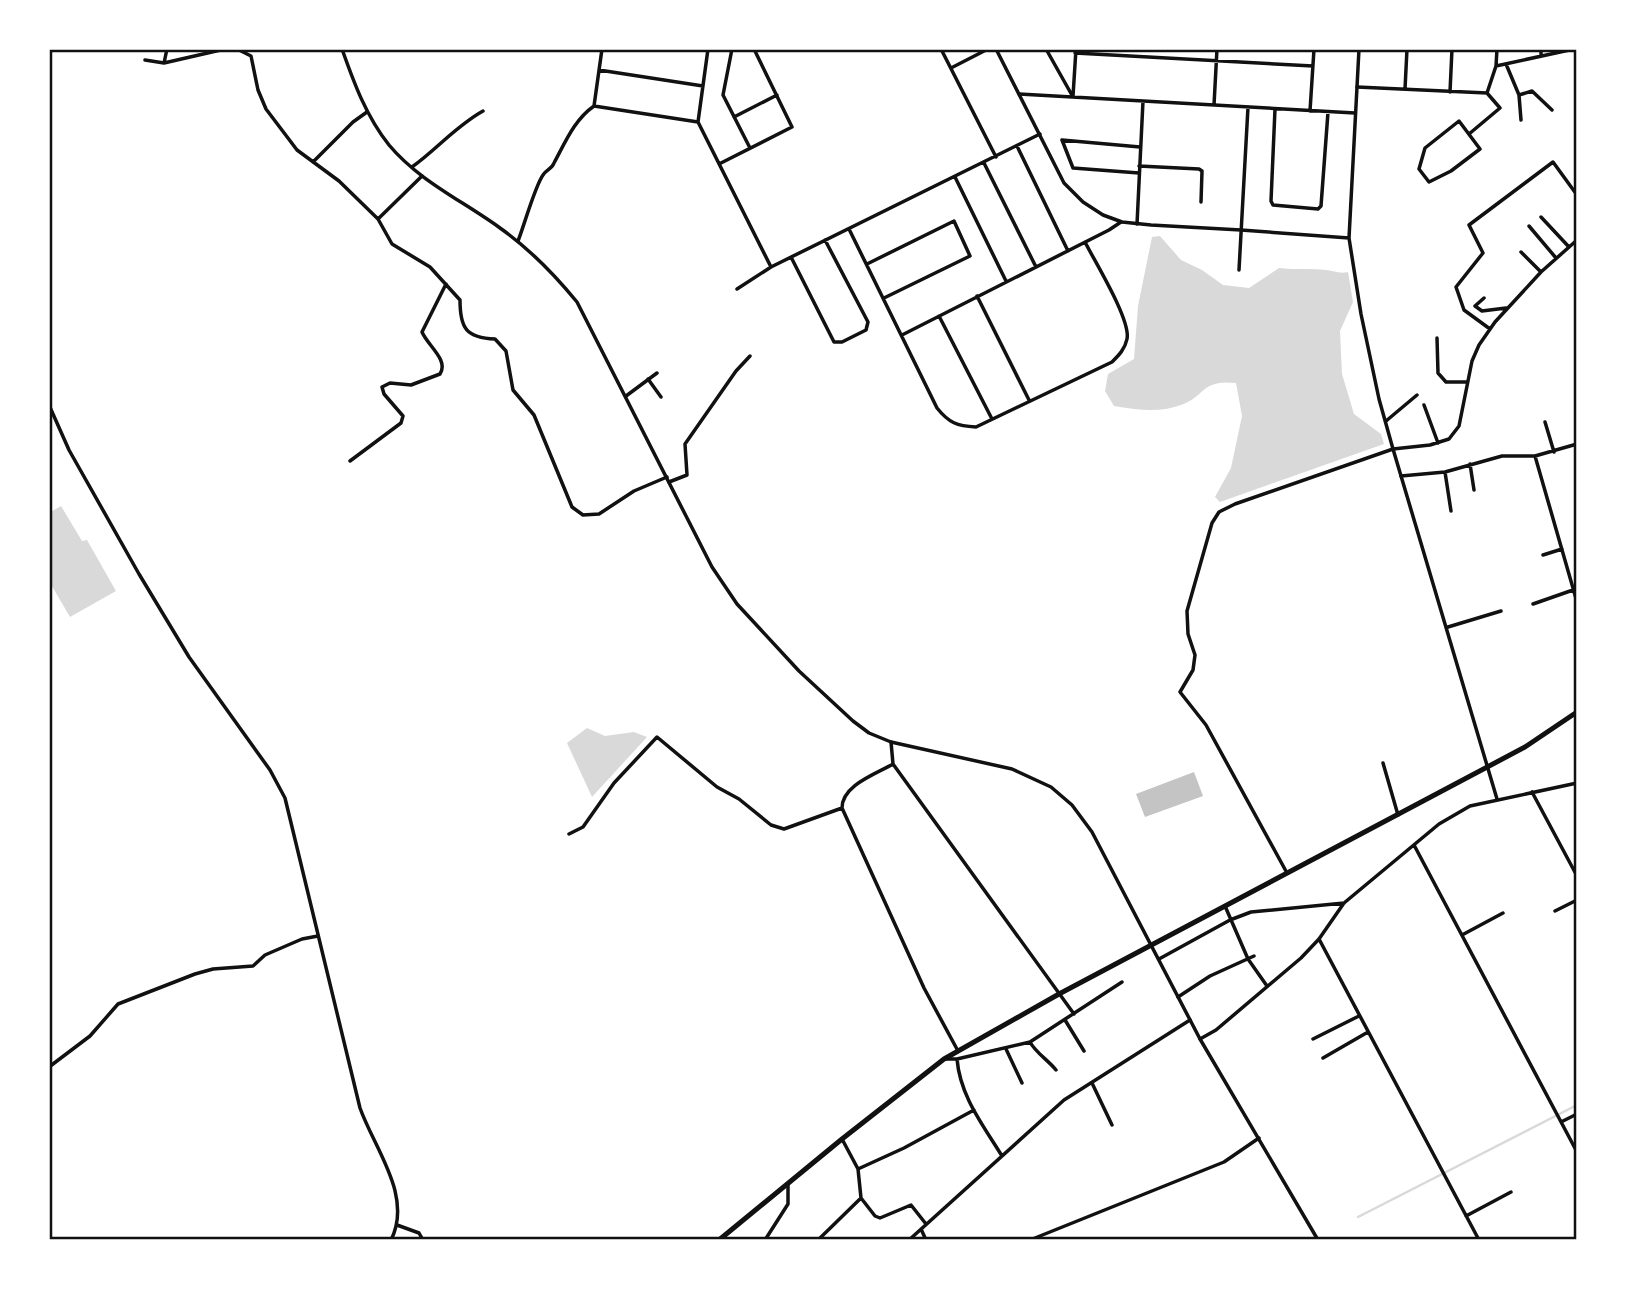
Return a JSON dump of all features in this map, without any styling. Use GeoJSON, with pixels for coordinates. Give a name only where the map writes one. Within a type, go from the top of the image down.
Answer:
{"type":"FeatureCollection","features":[{"type":"Feature","properties":{"kind":"main road"},"geometry":{"type":"LineString","coordinates":[[719,1240],[944,1059],[1059,994],[1541,738],[1577,712]]}},
{"type":"Feature","properties":{"kind":"street"},"geometry":{"type":"LineString","coordinates":[[164,63],[167,49]]}},
{"type":"Feature","properties":{"kind":"street"},"geometry":{"type":"LineString","coordinates":[[145,60],[164,63],[225,49]]}},
{"type":"Feature","properties":{"kind":"street"},"geometry":{"type":"LineString","coordinates":[[237,49],[251,56],[258,90],[266,109],[297,150],[339,181],[378,219],[393,244],[430,267],[446,284],[460,299],[460,313],[467,332],[476,338],[495,339],[506,351],[513,390],[534,415],[572,507],[583,515],[599,514],[634,491],[667,477]]}},
{"type":"Feature","properties":{"kind":"street"},"geometry":{"type":"LineString","coordinates":[[342,49],[366,112],[388,144],[422,176],[518,241],[548,268],[577,302],[712,567],[737,604],[799,671],[869,733],[891,743],[922,747],[1012,769],[1051,787],[1072,805],[1091,832],[1200,1039],[1318,1240]]}},
{"type":"Feature","properties":{"kind":"street"},"geometry":{"type":"LineString","coordinates":[[518,241],[543,175],[553,167],[572,129],[594,106],[602,49]]}},
{"type":"Feature","properties":{"kind":"street"},"geometry":{"type":"LineString","coordinates":[[708,49],[698,122],[771,267]]}},
{"type":"Feature","properties":{"kind":"street"},"geometry":{"type":"LineString","coordinates":[[732,49],[723,95],[750,148]]}},
{"type":"Feature","properties":{"kind":"street"},"geometry":{"type":"LineString","coordinates":[[719,164],[792,127],[754,49]]}},
{"type":"Feature","properties":{"kind":"street"},"geometry":{"type":"LineString","coordinates":[[941,49],[996,157]]}},
{"type":"Feature","properties":{"kind":"street"},"geometry":{"type":"LineString","coordinates":[[951,68],[988,49]]}},
{"type":"Feature","properties":{"kind":"street"},"geometry":{"type":"LineString","coordinates":[[996,49],[1063,183],[1093,209],[1122,222],[1137,224],[1349,238]]}},
{"type":"Feature","properties":{"kind":"street"},"geometry":{"type":"LineString","coordinates":[[1046,49],[1073,97]]}},
{"type":"Feature","properties":{"kind":"street"},"geometry":{"type":"LineString","coordinates":[[1214,105],[1217,49]]}},
{"type":"Feature","properties":{"kind":"street"},"geometry":{"type":"LineString","coordinates":[[1310,111],[1314,49]]}},
{"type":"Feature","properties":{"kind":"street"},"geometry":{"type":"LineString","coordinates":[[1359,49],[1349,238],[1361,314],[1393,449],[1497,799]]}},
{"type":"Feature","properties":{"kind":"street"},"geometry":{"type":"LineString","coordinates":[[1405,89],[1407,49]]}},
{"type":"Feature","properties":{"kind":"street"},"geometry":{"type":"LineString","coordinates":[[1450,92],[1452,49]]}},
{"type":"Feature","properties":{"kind":"street"},"geometry":{"type":"LineString","coordinates":[[1488,93],[1496,66],[1497,49]]}},
{"type":"Feature","properties":{"kind":"street"},"geometry":{"type":"LineString","coordinates":[[1541,49],[1541,56]]}},
{"type":"Feature","properties":{"kind":"street"},"geometry":{"type":"LineString","coordinates":[[1496,66],[1574,49]]}},
{"type":"Feature","properties":{"kind":"street"},"geometry":{"type":"LineString","coordinates":[[1073,97],[1075,51],[1313,66]]}},
{"type":"Feature","properties":{"kind":"street"},"geometry":{"type":"LineString","coordinates":[[1506,64],[1519,95],[1521,120]]}},
{"type":"Feature","properties":{"kind":"street"},"geometry":{"type":"LineString","coordinates":[[599,70],[703,86]]}},
{"type":"Feature","properties":{"kind":"street"},"geometry":{"type":"LineString","coordinates":[[1357,88],[1488,93],[1500,108],[1468,134]]}},
{"type":"Feature","properties":{"kind":"street"},"geometry":{"type":"LineString","coordinates":[[1519,95],[1532,91],[1552,110]]}},
{"type":"Feature","properties":{"kind":"street"},"geometry":{"type":"LineString","coordinates":[[1019,94],[1355,113]]}},
{"type":"Feature","properties":{"kind":"street"},"geometry":{"type":"LineString","coordinates":[[734,117],[777,95]]}},
{"type":"Feature","properties":{"kind":"street"},"geometry":{"type":"LineString","coordinates":[[1137,224],[1143,101]]}},
{"type":"Feature","properties":{"kind":"street"},"geometry":{"type":"LineString","coordinates":[[594,106],[698,122]]}},
{"type":"Feature","properties":{"kind":"street"},"geometry":{"type":"LineString","coordinates":[[1239,270],[1248,107]]}},
{"type":"Feature","properties":{"kind":"street"},"geometry":{"type":"LineString","coordinates":[[1275,109],[1270,201],[1273,205],[1318,209],[1321,206],[1328,112]]}},
{"type":"Feature","properties":{"kind":"street"},"geometry":{"type":"LineString","coordinates":[[412,167],[428,156],[459,126],[483,111]]}},
{"type":"Feature","properties":{"kind":"street"},"geometry":{"type":"LineString","coordinates":[[313,162],[352,122],[366,112]]}},
{"type":"Feature","properties":{"kind":"street"},"geometry":{"type":"LineString","coordinates":[[1459,121],[1468,134],[1480,149],[1451,171],[1429,182],[1419,169],[1425,148],[1459,121]]}},
{"type":"Feature","properties":{"kind":"street"},"geometry":{"type":"LineString","coordinates":[[737,289],[790,257],[1040,134]]}},
{"type":"Feature","properties":{"kind":"street"},"geometry":{"type":"LineString","coordinates":[[1139,173],[1073,168],[1062,139],[1140,148]]}},
{"type":"Feature","properties":{"kind":"street"},"geometry":{"type":"LineString","coordinates":[[1017,146],[1068,251]]}},
{"type":"Feature","properties":{"kind":"street"},"geometry":{"type":"LineString","coordinates":[[1490,329],[1464,310],[1456,287],[1483,253],[1469,225],[1553,162],[1577,195]]}},
{"type":"Feature","properties":{"kind":"street"},"geometry":{"type":"LineString","coordinates":[[984,163],[1036,267]]}},
{"type":"Feature","properties":{"kind":"street"},"geometry":{"type":"LineString","coordinates":[[1139,166],[1199,169],[1202,171],[1201,202]]}},
{"type":"Feature","properties":{"kind":"street"},"geometry":{"type":"LineString","coordinates":[[378,219],[422,176]]}},
{"type":"Feature","properties":{"kind":"street"},"geometry":{"type":"LineString","coordinates":[[955,177],[1006,281]]}},
{"type":"Feature","properties":{"kind":"street"},"geometry":{"type":"LineString","coordinates":[[1541,217],[1569,247]]}},
{"type":"Feature","properties":{"kind":"street"},"geometry":{"type":"LineString","coordinates":[[867,264],[954,221],[970,256],[884,298]]}},
{"type":"Feature","properties":{"kind":"street"},"geometry":{"type":"LineString","coordinates":[[902,335],[1122,222]]}},
{"type":"Feature","properties":{"kind":"street"},"geometry":{"type":"LineString","coordinates":[[1530,226],[1556,258]]}},
{"type":"Feature","properties":{"kind":"street"},"geometry":{"type":"LineString","coordinates":[[849,229],[937,408],[947,420],[958,426],[976,427],[1112,362],[1122,352],[1127,340],[1126,323],[1085,242]]}},
{"type":"Feature","properties":{"kind":"street"},"geometry":{"type":"LineString","coordinates":[[790,257],[834,342],[842,342],[866,330],[868,322],[825,240]]}},
{"type":"Feature","properties":{"kind":"street"},"geometry":{"type":"LineString","coordinates":[[1287,873],[1206,725],[1180,692],[1193,670],[1195,654],[1188,634],[1187,611],[1212,523],[1219,512],[1393,449],[1449,439],[1459,426],[1467,382],[1479,345],[1541,272],[1577,240]]}},
{"type":"Feature","properties":{"kind":"street"},"geometry":{"type":"LineString","coordinates":[[1521,252],[1541,272]]}},
{"type":"Feature","properties":{"kind":"street"},"geometry":{"type":"LineString","coordinates":[[350,461],[401,423],[403,416],[384,394],[382,387],[390,383],[411,385],[440,374],[443,369],[442,359],[427,344],[422,332],[446,284]]}},
{"type":"Feature","properties":{"kind":"street"},"geometry":{"type":"LineString","coordinates":[[977,296],[1030,400]]}},
{"type":"Feature","properties":{"kind":"street"},"geometry":{"type":"LineString","coordinates":[[1484,298],[1475,306],[1482,311],[1508,308]]}},
{"type":"Feature","properties":{"kind":"street"},"geometry":{"type":"LineString","coordinates":[[939,316],[992,419]]}},
{"type":"Feature","properties":{"kind":"street"},"geometry":{"type":"LineString","coordinates":[[1437,338],[1438,373],[1446,382],[1467,382]]}},
{"type":"Feature","properties":{"kind":"street"},"geometry":{"type":"LineString","coordinates":[[669,482],[687,475],[685,444],[736,371],[750,356]]}},
{"type":"Feature","properties":{"kind":"street"},"geometry":{"type":"LineString","coordinates":[[626,396],[657,373]]}},
{"type":"Feature","properties":{"kind":"street"},"geometry":{"type":"LineString","coordinates":[[648,379],[661,397]]}},
{"type":"Feature","properties":{"kind":"street"},"geometry":{"type":"LineString","coordinates":[[1386,421],[1417,395]]}},
{"type":"Feature","properties":{"kind":"street"},"geometry":{"type":"LineString","coordinates":[[49,405],[69,450],[189,657],[254,745],[285,798],[360,1108],[394,1183],[398,1208],[397,1225],[391,1240]]}},
{"type":"Feature","properties":{"kind":"street"},"geometry":{"type":"LineString","coordinates":[[1424,405],[1437,443]]}},
{"type":"Feature","properties":{"kind":"street"},"geometry":{"type":"LineString","coordinates":[[1545,422],[1555,452]]}},
{"type":"Feature","properties":{"kind":"street"},"geometry":{"type":"LineString","coordinates":[[1401,476],[1445,472],[1503,456],[1535,456],[1577,444]]}},
{"type":"Feature","properties":{"kind":"street"},"geometry":{"type":"LineString","coordinates":[[1535,456],[1577,599]]}},
{"type":"Feature","properties":{"kind":"street"},"geometry":{"type":"LineString","coordinates":[[1470,464],[1474,490]]}},
{"type":"Feature","properties":{"kind":"street"},"geometry":{"type":"LineString","coordinates":[[1445,472],[1451,511]]}},
{"type":"Feature","properties":{"kind":"street"},"geometry":{"type":"LineString","coordinates":[[1543,555],[1562,549]]}},
{"type":"Feature","properties":{"kind":"street"},"geometry":{"type":"LineString","coordinates":[[1532,604],[1573,590]]}},
{"type":"Feature","properties":{"kind":"street"},"geometry":{"type":"LineString","coordinates":[[1448,627],[1501,611]]}},
{"type":"Feature","properties":{"kind":"street"},"geometry":{"type":"LineString","coordinates":[[569,834],[583,827],[614,783],[657,737],[717,787],[739,799],[771,825],[784,829],[842,808]]}},
{"type":"Feature","properties":{"kind":"street"},"geometry":{"type":"LineString","coordinates":[[891,743],[893,764],[1074,1014]]}},
{"type":"Feature","properties":{"kind":"street"},"geometry":{"type":"LineString","coordinates":[[1383,763],[1398,815]]}},
{"type":"Feature","properties":{"kind":"street"},"geometry":{"type":"LineString","coordinates":[[893,764],[854,786],[842,801],[842,808],[924,988],[958,1051]]}},
{"type":"Feature","properties":{"kind":"street"},"geometry":{"type":"LineString","coordinates":[[1200,1039],[1216,1030],[1268,986],[1320,939],[1344,903],[1439,824],[1470,806],[1577,783]]}},
{"type":"Feature","properties":{"kind":"street"},"geometry":{"type":"LineString","coordinates":[[1532,792],[1577,876]]}},
{"type":"Feature","properties":{"kind":"street"},"geometry":{"type":"LineString","coordinates":[[1413,844],[1577,1152]]}},
{"type":"Feature","properties":{"kind":"street"},"geometry":{"type":"LineString","coordinates":[[1555,911],[1577,900]]}},
{"type":"Feature","properties":{"kind":"street"},"geometry":{"type":"LineString","coordinates":[[1158,959],[1230,919],[1251,912],[1344,903]]}},
{"type":"Feature","properties":{"kind":"street"},"geometry":{"type":"LineString","coordinates":[[1225,906],[1248,959],[1268,986]]}},
{"type":"Feature","properties":{"kind":"street"},"geometry":{"type":"LineString","coordinates":[[1462,935],[1503,913]]}},
{"type":"Feature","properties":{"kind":"street"},"geometry":{"type":"LineString","coordinates":[[49,1068],[90,1036],[118,1004],[213,969],[253,967],[265,955],[302,939],[318,936]]}},
{"type":"Feature","properties":{"kind":"street"},"geometry":{"type":"LineString","coordinates":[[1320,939],[1479,1240]]}},
{"type":"Feature","properties":{"kind":"street"},"geometry":{"type":"LineString","coordinates":[[1178,997],[1210,976],[1255,956]]}},
{"type":"Feature","properties":{"kind":"street"},"geometry":{"type":"LineString","coordinates":[[944,1059],[957,1059],[1030,1042],[1122,982]]}},
{"type":"Feature","properties":{"kind":"street"},"geometry":{"type":"LineString","coordinates":[[1313,1039],[1359,1016]]}},
{"type":"Feature","properties":{"kind":"street"},"geometry":{"type":"LineString","coordinates":[[1065,1020],[1084,1051]]}},
{"type":"Feature","properties":{"kind":"street"},"geometry":{"type":"LineString","coordinates":[[909,1240],[1064,1100],[1190,1020]]}},
{"type":"Feature","properties":{"kind":"street"},"geometry":{"type":"LineString","coordinates":[[1324,1058],[1368,1032]]}},
{"type":"Feature","properties":{"kind":"street"},"geometry":{"type":"LineString","coordinates":[[1030,1042],[1035,1051],[1044,1056],[1056,1070]]}},
{"type":"Feature","properties":{"kind":"street"},"geometry":{"type":"LineString","coordinates":[[1006,1049],[1022,1083]]}},
{"type":"Feature","properties":{"kind":"street"},"geometry":{"type":"LineString","coordinates":[[957,1059],[959,1078],[974,1110],[1002,1156]]}},
{"type":"Feature","properties":{"kind":"street"},"geometry":{"type":"LineString","coordinates":[[1092,1083],[1112,1125]]}},
{"type":"Feature","properties":{"kind":"street"},"geometry":{"type":"LineString","coordinates":[[858,1169],[904,1148],[974,1110]]}},
{"type":"Feature","properties":{"kind":"street"},"geometry":{"type":"LineString","coordinates":[[1561,1122],[1577,1114]]}},
{"type":"Feature","properties":{"kind":"street"},"geometry":{"type":"LineString","coordinates":[[1030,1240],[1224,1162],[1259,1138]]}},
{"type":"Feature","properties":{"kind":"street"},"geometry":{"type":"LineString","coordinates":[[842,1139],[858,1169],[861,1198],[875,1216],[880,1218],[911,1205],[926,1224]]}},
{"type":"Feature","properties":{"kind":"street"},"geometry":{"type":"LineString","coordinates":[[765,1240],[788,1204],[788,1182]]}},
{"type":"Feature","properties":{"kind":"street"},"geometry":{"type":"LineString","coordinates":[[1466,1216],[1511,1192]]}},
{"type":"Feature","properties":{"kind":"street"},"geometry":{"type":"LineString","coordinates":[[818,1240],[824,1238],[861,1198]]}},
{"type":"Feature","properties":{"kind":"street"},"geometry":{"type":"LineString","coordinates":[[397,1225],[419,1233],[423,1240]]}},
{"type":"Feature","properties":{"kind":"street"},"geometry":{"type":"LineString","coordinates":[[920,1229],[926,1240]]}},
{"type":"Feature","properties":{"kind":"shaded area"},"geometry":{"type":"Polygon","coordinates":[[[1160,236],[1181,260],[1202,270],[1223,285],[1249,288],[1279,268],[1348,272],[1353,302],[1340,331],[1342,374],[1354,414],[1381,434],[1384,444],[1220,502],[1215,497],[1231,468],[1242,416],[1236,383],[1216,383],[1181,405],[1164,409],[1140,410],[1114,406],[1105,391],[1108,374],[1134,359],[1138,306],[1152,237],[1160,236]]]}},
{"type":"Feature","properties":{"kind":"shaded area"},"geometry":{"type":"Polygon","coordinates":[[[61,506],[82,541],[87,540],[116,591],[70,617],[49,581],[49,513],[61,506]]]}},
{"type":"Feature","properties":{"kind":"shaded area"},"geometry":{"type":"Polygon","coordinates":[[[587,728],[605,736],[634,732],[647,737],[592,797],[567,743],[587,728]]]}},
{"type":"Feature","properties":{"kind":"building"},"geometry":{"type":"Polygon","coordinates":[[[1194,772],[1203,796],[1145,817],[1136,794],[1194,772]]]}},
{"type":"Feature","properties":{"kind":"waterway"},"geometry":{"type":"LineString","coordinates":[[1358,1217],[1577,1105]]}}]}
